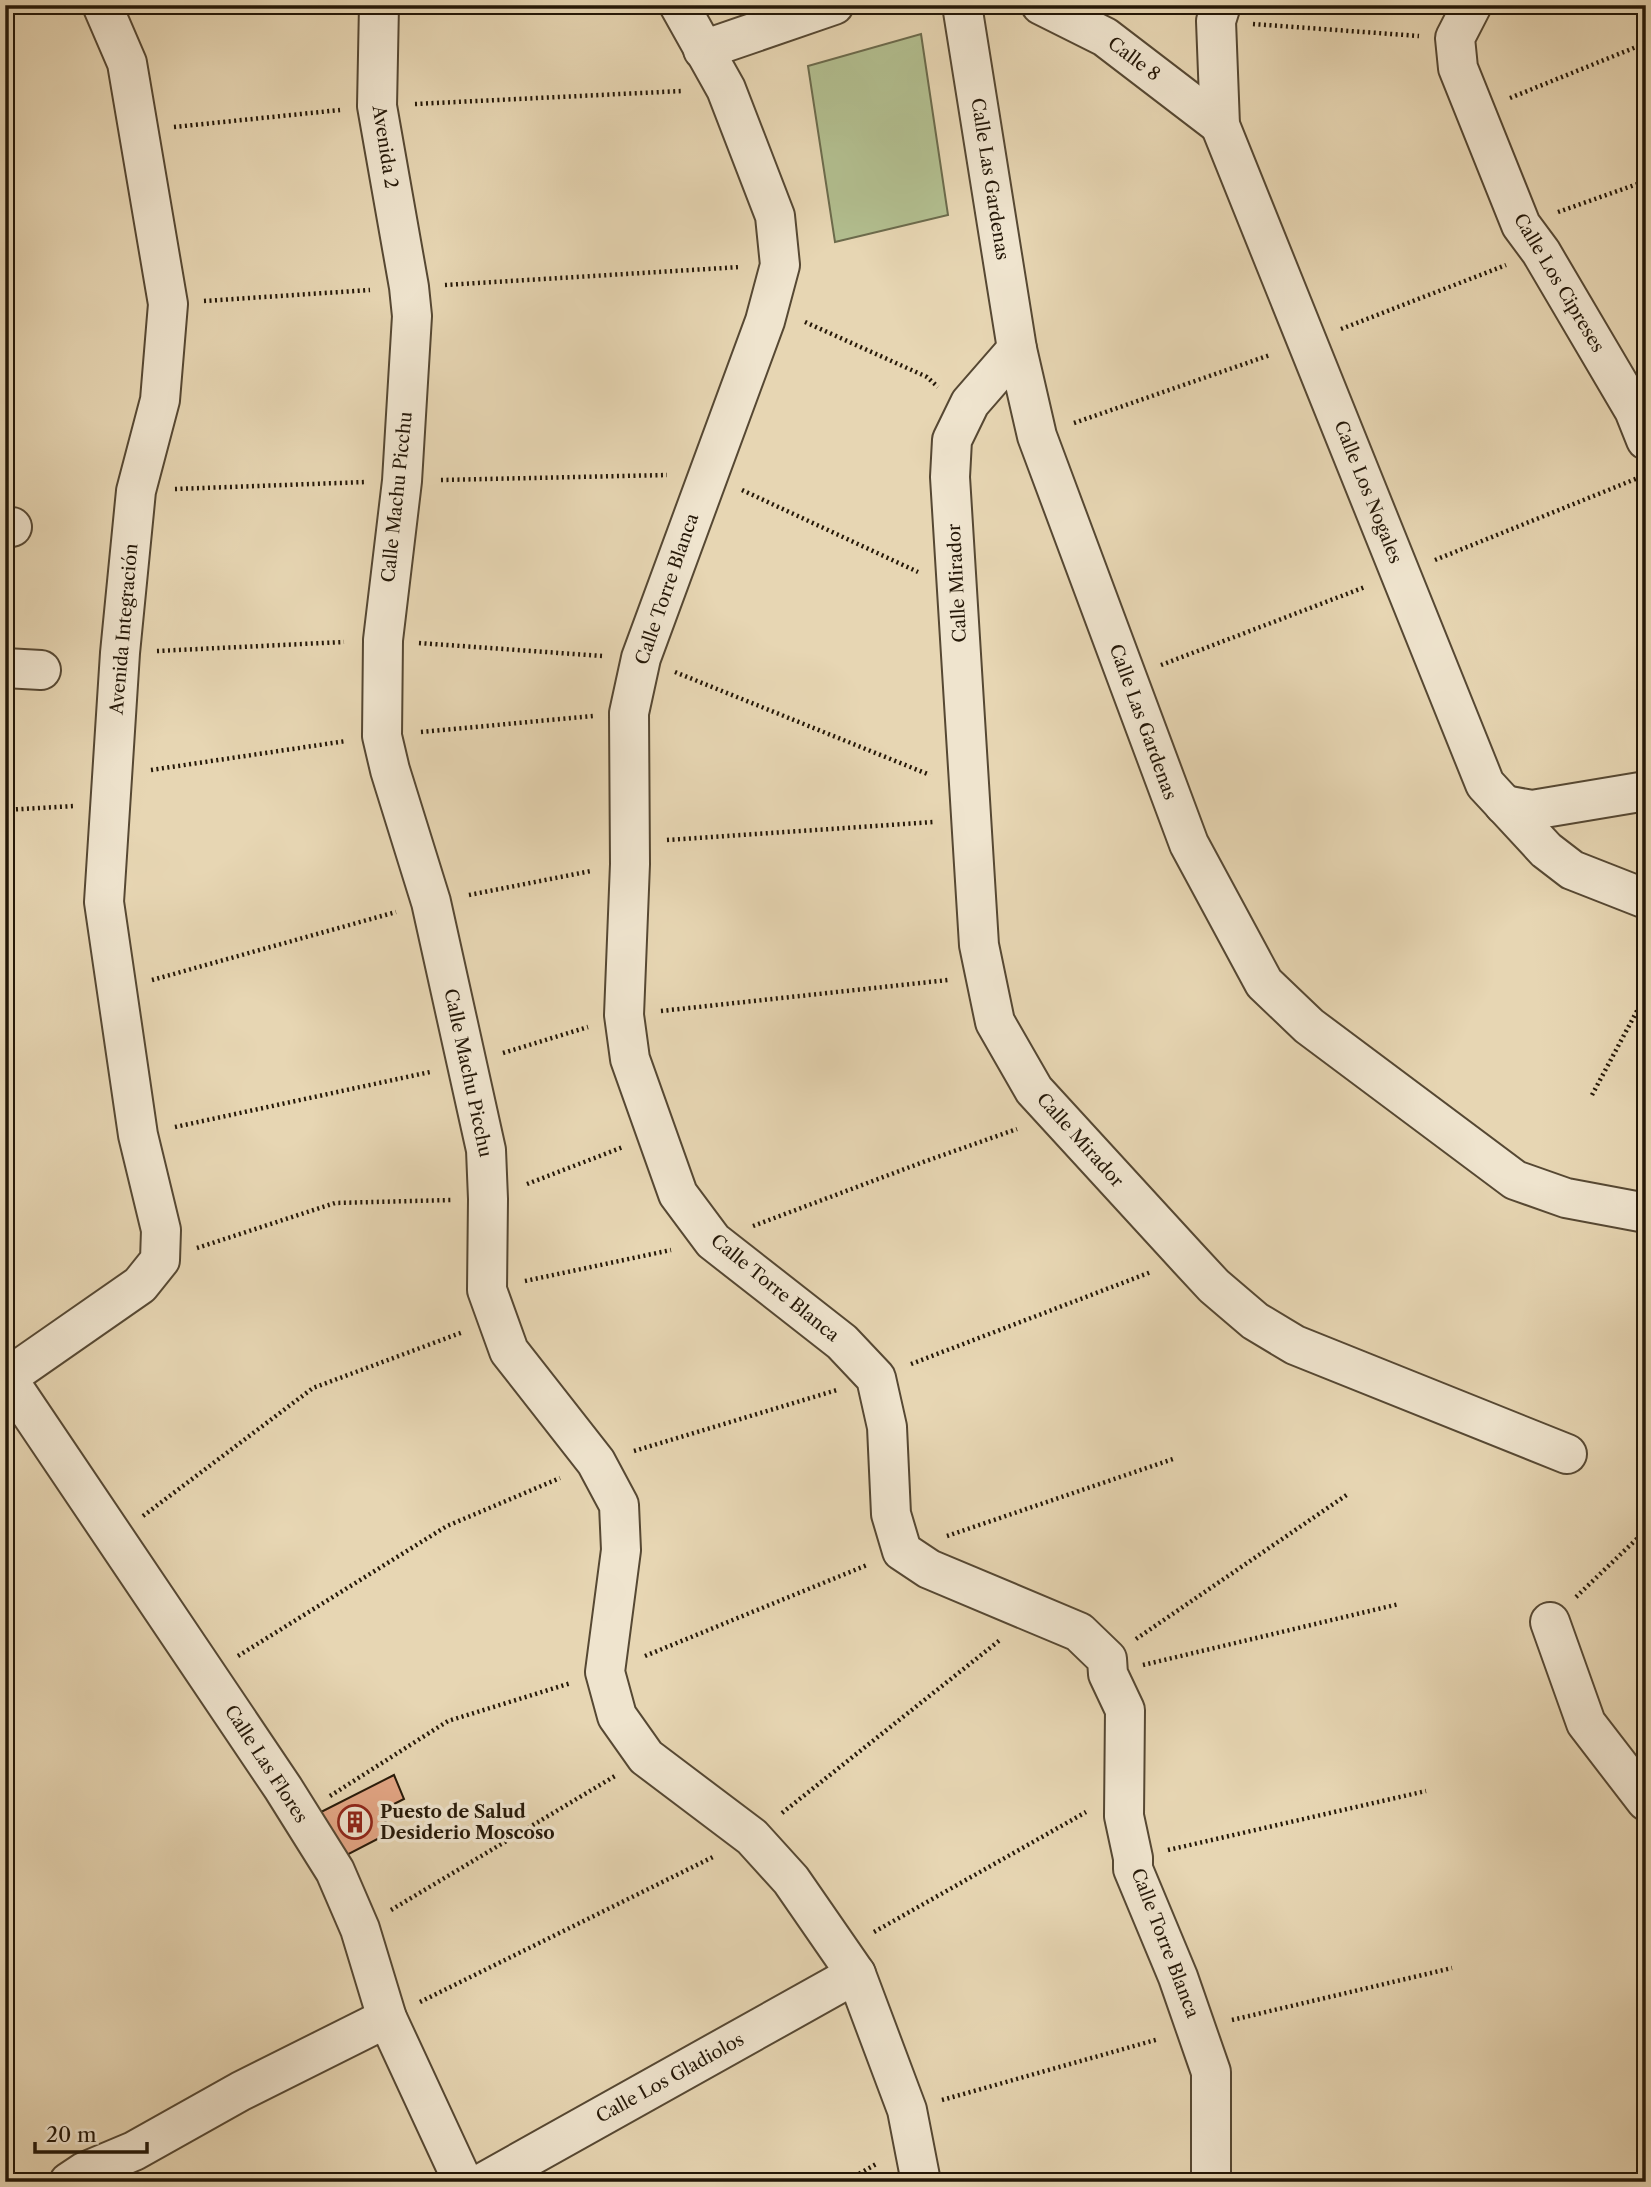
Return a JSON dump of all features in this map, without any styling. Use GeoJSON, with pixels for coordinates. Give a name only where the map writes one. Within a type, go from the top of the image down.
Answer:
{"type":"FeatureCollection","features":[{"type":"Feature","properties":{"kind":"street","name":"Avenida Integración"},"geometry":{"type":"LineString","coordinates":[[102,5],[127,63],[168,304],[160,400],[136,491],[120,653],[104,902],[138,1135],[161,1230],[160,1260]]}},
{"type":"Feature","properties":{"kind":"street","name":"Avenida 2"},"geometry":{"type":"LineString","coordinates":[[379,5],[377,106],[410,287]]}},
{"type":"Feature","properties":{"kind":"street","name":"Calle Torre Blanca"},"geometry":{"type":"LineString","coordinates":[[679,5],[726,89],[775,216],[780,265],[769,306],[640,658],[629,713],[630,853],[624,1015],[630,1059],[678,1194],[713,1241],[842,1342],[876,1378],[887,1427],[891,1514],[902,1551],[929,1569],[1079,1632],[1107,1666],[1125,1710],[1124,1816],[1133,1869],[1178,1977],[1211,2072],[1211,2182]]}},
{"type":"Feature","properties":{"kind":"street"},"geometry":{"type":"LineString","coordinates":[[703,50],[834,5]]}},
{"type":"Feature","properties":{"kind":"street","name":"Calle Las Gardenas"},"geometry":{"type":"LineString","coordinates":[[962,5],[1017,349],[1037,436],[1189,844],[1264,983],[1309,1026],[1515,1180],[1566,1198],[1646,1213]]}},
{"type":"Feature","properties":{"kind":"street","name":"Calle 8"},"geometry":{"type":"LineString","coordinates":[[1041,5],[1105,37],[1220,125]]}},
{"type":"Feature","properties":{"kind":"street","name":"Calle Los Nogales"},"geometry":{"type":"LineString","coordinates":[[1219,13],[1220,125],[1485,784],[1546,850],[1572,870],[1646,899]]}},
{"type":"Feature","properties":{"kind":"street","name":"Calle Los Cipreses"},"geometry":{"type":"LineString","coordinates":[[1464,22],[1458,68],[1521,225],[1541,252],[1634,410],[1646,440]]}},
{"type":"Feature","properties":{"kind":"street","name":"Calle Machu Picchu"},"geometry":{"type":"LineString","coordinates":[[410,287],[412,316],[402,481],[383,640],[382,736],[431,902],[486,1150],[493,1305],[509,1351],[596,1462],[619,1505],[621,1550],[605,1672],[617,1716],[646,1758],[752,1837],[790,1880],[848,1962],[907,2110],[921,2182]]}},
{"type":"Feature","properties":{"kind":"street","name":"Calle Mirador"},"geometry":{"type":"LineString","coordinates":[[1017,349],[965,412],[952,440],[950,477],[979,945],[995,1022],[1034,1090],[1214,1286],[1255,1321],[1295,1345],[1567,1454]]}},
{"type":"Feature","properties":{"kind":"street"},"geometry":{"type":"LineString","coordinates":[[1504,805],[1532,810],[1646,790]]}},
{"type":"Feature","properties":{"kind":"street"},"geometry":{"type":"LineString","coordinates":[[6,1378],[140,1285],[160,1260]]}},
{"type":"Feature","properties":{"kind":"street","name":"Calle Las Flores"},"geometry":{"type":"LineString","coordinates":[[6,1378],[207,1675],[335,1871],[360,1929],[387,2018],[463,2182]]}},
{"type":"Feature","properties":{"kind":"street"},"geometry":{"type":"LineString","coordinates":[[1550,1622],[1586,1723],[1646,1801]]}},
{"type":"Feature","properties":{"kind":"street","name":"Calle Los Gladiolos"},"geometry":{"type":"LineString","coordinates":[[484,2182],[848,1962]]}},
{"type":"Feature","properties":{"kind":"street"},"geometry":{"type":"LineString","coordinates":[[69,2182],[84,2172],[134,2151],[241,2091],[387,2018]]}},
{"type":"Feature","properties":{"kind":"path"},"geometry":{"type":"LineString","coordinates":[[1219,13],[1464,22]]}},
{"type":"Feature","properties":{"kind":"path"},"geometry":{"type":"LineString","coordinates":[[1476,111],[1646,43]]}},
{"type":"Feature","properties":{"kind":"path"},"geometry":{"type":"LineString","coordinates":[[139,131],[377,106],[726,89]]}},
{"type":"Feature","properties":{"kind":"path"},"geometry":{"type":"LineString","coordinates":[[1521,225],[1646,181]]}},
{"type":"Feature","properties":{"kind":"path"},"geometry":{"type":"LineString","coordinates":[[168,304],[780,265]]}},
{"type":"Feature","properties":{"kind":"path"},"geometry":{"type":"LineString","coordinates":[[769,306],[927,377],[965,412]]}},
{"type":"Feature","properties":{"kind":"path"},"geometry":{"type":"LineString","coordinates":[[136,491],[707,474],[957,590]]}},
{"type":"Feature","properties":{"kind":"path"},"geometry":{"type":"LineString","coordinates":[[640,658],[971,805]]}},
{"type":"Feature","properties":{"kind":"path"},"geometry":{"type":"LineString","coordinates":[[5,810],[110,804]]}},
{"type":"Feature","properties":{"kind":"path"},"geometry":{"type":"LineString","coordinates":[[117,990],[431,902],[630,853],[971,805]]}},
{"type":"Feature","properties":{"kind":"path"},"geometry":{"type":"LineString","coordinates":[[138,1135],[467,1064],[624,1015],[984,976]]}},
{"type":"Feature","properties":{"kind":"path"},"geometry":{"type":"LineString","coordinates":[[1592,1095],[1646,994]]}},
{"type":"Feature","properties":{"kind":"path"},"geometry":{"type":"LineString","coordinates":[[114,1537],[313,1388],[493,1305],[713,1241],[926,1161],[1058,1116]]}},
{"type":"Feature","properties":{"kind":"path"},"geometry":{"type":"LineString","coordinates":[[160,1260],[335,1203],[488,1199],[656,1134]]}},
{"type":"Feature","properties":{"kind":"path"},"geometry":{"type":"LineString","coordinates":[[207,1675],[447,1526],[596,1462]]}},
{"type":"Feature","properties":{"kind":"path"},"geometry":{"type":"LineString","coordinates":[[1107,1666],[1348,1493]]}},
{"type":"Feature","properties":{"kind":"path"},"geometry":{"type":"LineString","coordinates":[[1550,1622],[1646,1530]]}},
{"type":"Feature","properties":{"kind":"path"},"geometry":{"type":"LineString","coordinates":[[1107,1666],[1399,1604]]}},
{"type":"Feature","properties":{"kind":"path"},"geometry":{"type":"LineString","coordinates":[[300,1815],[448,1721],[605,1672]]}},
{"type":"Feature","properties":{"kind":"path"},"geometry":{"type":"LineString","coordinates":[[360,1929],[646,1758]]}},
{"type":"Feature","properties":{"kind":"path"},"geometry":{"type":"LineString","coordinates":[[848,1962],[1124,1790]]}},
{"type":"Feature","properties":{"kind":"path"},"geometry":{"type":"LineString","coordinates":[[1133,1858],[1426,1791]]}},
{"type":"Feature","properties":{"kind":"path"},"geometry":{"type":"LineString","coordinates":[[907,2110],[1197,2028],[1452,1968]]}},
{"type":"Feature","properties":{"kind":"green space"},"geometry":{"type":"Polygon","coordinates":[[[921,34],[948,215],[835,242],[808,66],[921,34]]]}},
{"type":"Feature","properties":{"kind":"building","name":"Puesto de Salud Desiderio Moscoso"},"geometry":{"type":"Polygon","coordinates":[[[394,1775],[404,1799],[380,1811],[391,1832],[341,1858],[319,1813],[394,1775]]]}},
{"type":"Feature","properties":{"kind":"place","name":"Puesto de Salud Desiderio Moscoso"},"geometry":{"type":"Point","coordinates":[355,1822]}}]}
